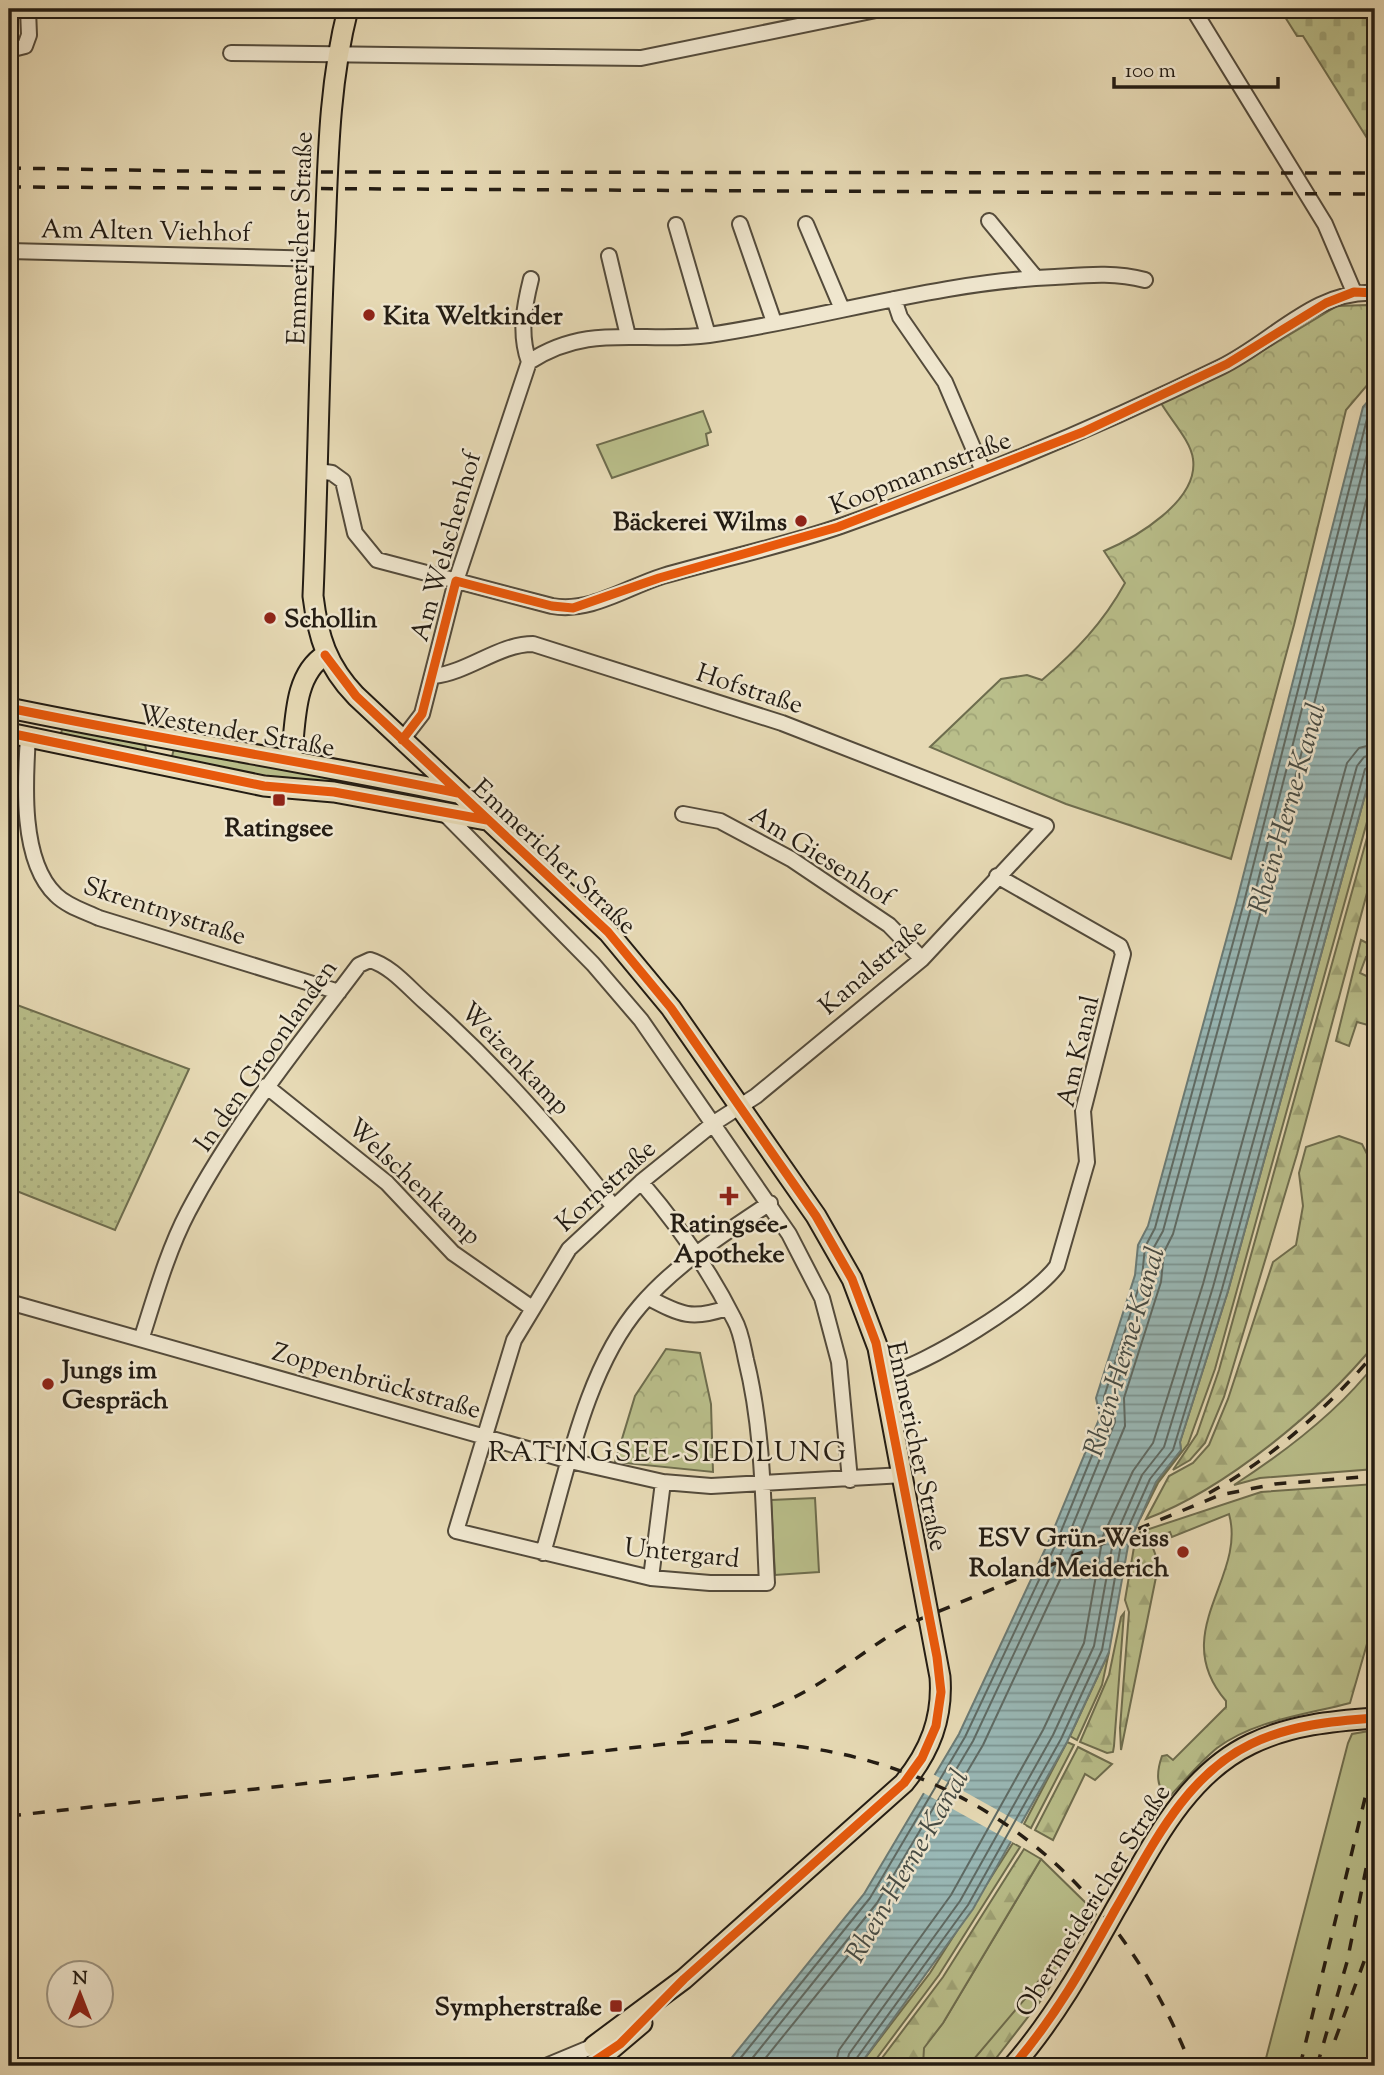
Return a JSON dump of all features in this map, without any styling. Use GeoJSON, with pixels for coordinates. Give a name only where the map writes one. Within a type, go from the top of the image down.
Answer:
{"type":"FeatureCollection","features":[{"type":"Feature","properties":{"kind":"main road","name":"Emmericher Straße"},"geometry":{"type":"LineString","coordinates":[[348,9],[337,54],[324,259],[313,596],[316,626],[325,655],[349,689],[458,793],[475,820],[547,872],[608,932],[671,1008],[816,1216],[852,1279],[868,1318],[884,1376],[940,1677],[940,1707],[930,1744],[914,1771],[888,1800],[684,1979],[664,2002],[601,2060]]}},
{"type":"Feature","properties":{"kind":"main road"},"geometry":{"type":"LineString","coordinates":[[291,761],[302,686],[313,662],[325,655]]}},
{"type":"Feature","properties":{"kind":"main road","name":"Westender Straße"},"geometry":{"type":"LineString","coordinates":[[9,708],[150,737],[458,793]]}},
{"type":"Feature","properties":{"kind":"main road","name":"Westender Straße"},"geometry":{"type":"LineString","coordinates":[[9,733],[264,786],[334,792],[475,820]]}},
{"type":"Feature","properties":{"kind":"main road","name":"Westender Straße"},"geometry":{"type":"LineString","coordinates":[[142,761],[153,750],[150,737]]}},
{"type":"Feature","properties":{"kind":"main road"},"geometry":{"type":"LineString","coordinates":[[443,812],[453,808],[458,793]]}},
{"type":"Feature","properties":{"kind":"main road","name":"Obermeidericher Straße"},"geometry":{"type":"LineString","coordinates":[[1013,2066],[1077,1978],[1166,1823],[1210,1772],[1250,1744],[1272,1735],[1318,1724],[1375,1718]]}},
{"type":"Feature","properties":{"kind":"street"},"geometry":{"type":"LineString","coordinates":[[9,50],[25,46],[29,35],[28,9]]}},
{"type":"Feature","properties":{"kind":"street"},"geometry":{"type":"LineString","coordinates":[[230,54],[641,58],[881,9]]}},
{"type":"Feature","properties":{"kind":"street"},"geometry":{"type":"LineString","coordinates":[[1194,9],[1325,224],[1354,292]]}},
{"type":"Feature","properties":{"kind":"street"},"geometry":{"type":"LineString","coordinates":[[989,221],[1036,278]]}},
{"type":"Feature","properties":{"kind":"street"},"geometry":{"type":"LineString","coordinates":[[740,224],[774,322]]}},
{"type":"Feature","properties":{"kind":"street"},"geometry":{"type":"LineString","coordinates":[[806,224],[842,309]]}},
{"type":"Feature","properties":{"kind":"street"},"geometry":{"type":"LineString","coordinates":[[676,225],[708,335]]}},
{"type":"Feature","properties":{"kind":"street","name":"Am Alten Viehhof"},"geometry":{"type":"LineString","coordinates":[[9,251],[324,259]]}},
{"type":"Feature","properties":{"kind":"street"},"geometry":{"type":"LineString","coordinates":[[609,256],[628,337]]}},
{"type":"Feature","properties":{"kind":"street"},"geometry":{"type":"LineString","coordinates":[[529,362],[551,347],[574,339],[708,335],[894,299],[1036,278],[1120,274],[1145,280]]}},
{"type":"Feature","properties":{"kind":"street","name":"Am Welschenhof"},"geometry":{"type":"LineString","coordinates":[[402,740],[422,714],[434,676],[456,581],[529,362],[523,346],[524,307],[531,279]]}},
{"type":"Feature","properties":{"kind":"street","name":"Koopmannstraße"},"geometry":{"type":"LineString","coordinates":[[318,471],[332,473],[343,481],[355,533],[377,560],[552,606],[583,606],[659,578],[838,527],[1083,432],[1224,366],[1326,303],[1354,292],[1375,293]]}},
{"type":"Feature","properties":{"kind":"street"},"geometry":{"type":"LineString","coordinates":[[894,299],[900,317],[945,382],[983,471]]}},
{"type":"Feature","properties":{"kind":"street","name":"Hofstraße"},"geometry":{"type":"LineString","coordinates":[[434,676],[453,673],[520,644],[533,644],[782,723],[1046,826]]}},
{"type":"Feature","properties":{"kind":"street","name":"Skrentnystraße"},"geometry":{"type":"LineString","coordinates":[[28,737],[27,802],[35,861],[48,887],[65,903],[99,918],[339,992]]}},
{"type":"Feature","properties":{"kind":"street","name":"Am Giesenhof"},"geometry":{"type":"LineString","coordinates":[[683,814],[720,821],[791,859],[889,925],[922,959]]}},
{"type":"Feature","properties":{"kind":"street","name":"Emmericher Straße"},"geometry":{"type":"LineString","coordinates":[[475,820],[641,1020],[770,1203],[822,1298],[844,1389],[850,1480]]}},
{"type":"Feature","properties":{"kind":"street","name":"Kanalstraße"},"geometry":{"type":"LineString","coordinates":[[714,1123],[741,1106],[922,959],[1046,826]]}},
{"type":"Feature","properties":{"kind":"street","name":"Am Kanal"},"geometry":{"type":"LineString","coordinates":[[884,1376],[1000,1316],[1047,1280],[1058,1266],[1087,1162],[1083,1111],[1123,954],[1120,946],[997,876]]}},
{"type":"Feature","properties":{"kind":"street","name":"In den Groonlanden"},"geometry":{"type":"LineString","coordinates":[[142,1338],[187,1214],[266,1086],[359,965],[370,960]]}},
{"type":"Feature","properties":{"kind":"street","name":"Weizenkamp"},"geometry":{"type":"LineString","coordinates":[[370,960],[390,971],[477,1047],[546,1122],[613,1206]]}},
{"type":"Feature","properties":{"kind":"street","name":"Welschenkamp"},"geometry":{"type":"LineString","coordinates":[[266,1086],[387,1183],[453,1253],[532,1308]]}},
{"type":"Feature","properties":{"kind":"street","name":"Kornstraße"},"geometry":{"type":"LineString","coordinates":[[456,1531],[514,1340],[569,1249],[613,1206],[714,1123]]}},
{"type":"Feature","properties":{"kind":"street","name":"Untergard"},"geometry":{"type":"LineString","coordinates":[[456,1531],[651,1578],[710,1583],[767,1583],[755,1396],[741,1338],[696,1254],[673,1219],[641,1182]]}},
{"type":"Feature","properties":{"kind":"street"},"geometry":{"type":"LineString","coordinates":[[543,1553],[595,1378],[640,1306],[696,1254],[770,1203]]}},
{"type":"Feature","properties":{"kind":"street"},"geometry":{"type":"LineString","coordinates":[[649,1298],[685,1315],[704,1316],[727,1308]]}},
{"type":"Feature","properties":{"kind":"street","name":"Zoppenbrückstraße"},"geometry":{"type":"LineString","coordinates":[[9,1302],[570,1461],[663,1482],[711,1486],[904,1475]]}},
{"type":"Feature","properties":{"kind":"street"},"geometry":{"type":"LineString","coordinates":[[651,1578],[663,1482]]}},
{"type":"Feature","properties":{"kind":"street"},"geometry":{"type":"LineString","coordinates":[[546,2066],[601,2060]]}},
{"type":"Feature","properties":{"kind":"green space"},"geometry":{"type":"Polygon","coordinates":[[[1280,9],[1375,9],[1375,146],[1372,146],[1303,36],[1297,36],[1280,9]]]}},
{"type":"Feature","properties":{"kind":"green space"},"geometry":{"type":"Polygon","coordinates":[[[1337,306],[1375,307],[1375,376],[1346,410],[1294,625],[1231,859],[1066,804],[930,747],[1001,679],[1027,675],[1042,680],[1077,647],[1108,611],[1125,583],[1104,551],[1132,537],[1162,516],[1186,489],[1192,474],[1193,459],[1188,445],[1161,403],[1229,371],[1337,306]]]}},
{"type":"Feature","properties":{"kind":"green space"},"geometry":{"type":"Polygon","coordinates":[[[703,411],[711,432],[706,434],[708,445],[612,478],[597,445],[703,411]]]}},
{"type":"Feature","properties":{"kind":"green space"},"geometry":{"type":"Polygon","coordinates":[[[63,725],[145,743],[146,750],[144,752],[60,738],[63,725]]]}},
{"type":"Feature","properties":{"kind":"green space"},"geometry":{"type":"Polygon","coordinates":[[[175,745],[391,784],[388,797],[170,764],[175,745]]]}},
{"type":"Feature","properties":{"kind":"green space"},"geometry":{"type":"Polygon","coordinates":[[[1375,759],[1375,793],[1215,1369],[1188,1444],[1158,1483],[1140,1519],[1156,1482],[1181,1451],[1180,1442],[1228,1291],[1375,759]]]}},
{"type":"Feature","properties":{"kind":"green space"},"geometry":{"type":"Polygon","coordinates":[[[1375,809],[1375,863],[1297,1154],[1224,1397],[1205,1443],[1190,1460],[1173,1470],[1197,1434],[1219,1370],[1375,809]]]}},
{"type":"Feature","properties":{"kind":"green space"},"geometry":{"type":"Polygon","coordinates":[[[1361,940],[1375,947],[1375,960],[1366,957],[1360,973],[1375,980],[1375,1027],[1357,1022],[1349,1046],[1336,1041],[1361,940]]]}},
{"type":"Feature","properties":{"kind":"green space"},"geometry":{"type":"Polygon","coordinates":[[[9,1002],[189,1069],[115,1230],[9,1188],[9,1002]]]}},
{"type":"Feature","properties":{"kind":"green space"},"geometry":{"type":"Polygon","coordinates":[[[1339,1136],[1362,1144],[1375,1170],[1375,1344],[1328,1395],[1271,1445],[1208,1488],[1177,1506],[1146,1519],[1169,1476],[1193,1463],[1209,1445],[1228,1399],[1273,1262],[1296,1245],[1303,1206],[1299,1173],[1306,1147],[1339,1136]]]}},
{"type":"Feature","properties":{"kind":"green space"},"geometry":{"type":"Polygon","coordinates":[[[666,1349],[700,1353],[711,1404],[713,1472],[615,1462],[635,1396],[666,1349]]]}},
{"type":"Feature","properties":{"kind":"green space"},"geometry":{"type":"Polygon","coordinates":[[[1375,1364],[1375,1469],[1260,1478],[1234,1485],[1328,1415],[1375,1364]]]}},
{"type":"Feature","properties":{"kind":"green space"},"geometry":{"type":"Polygon","coordinates":[[[1375,1484],[1375,1616],[1350,1703],[1247,1731],[1217,1748],[1171,1795],[1166,1793],[1159,1785],[1158,1779],[1162,1756],[1167,1755],[1173,1760],[1226,1707],[1226,1701],[1210,1676],[1204,1652],[1206,1628],[1228,1561],[1232,1538],[1229,1514],[1172,1537],[1170,1532],[1150,1540],[1157,1559],[1156,1577],[1121,1750],[1120,1728],[1129,1612],[1125,1600],[1134,1547],[1140,1532],[1261,1492],[1375,1484]]]}},
{"type":"Feature","properties":{"kind":"green space"},"geometry":{"type":"Polygon","coordinates":[[[815,1498],[819,1572],[775,1575],[771,1500],[815,1498]]]}},
{"type":"Feature","properties":{"kind":"green space"},"geometry":{"type":"Polygon","coordinates":[[[1124,1613],[1114,1746],[1113,1752],[1107,1753],[1080,1742],[1109,1675],[1124,1613]]]}},
{"type":"Feature","properties":{"kind":"green space"},"geometry":{"type":"Polygon","coordinates":[[[1109,1652],[1102,1685],[1077,1740],[1070,1736],[1109,1652]]]}},
{"type":"Feature","properties":{"kind":"green space"},"geometry":{"type":"Polygon","coordinates":[[[1375,1730],[1375,2066],[1264,2066],[1348,1743],[1352,1734],[1375,1730]]]}},
{"type":"Feature","properties":{"kind":"green space"},"geometry":{"type":"Polygon","coordinates":[[[1067,1742],[1074,1745],[1031,1828],[1024,1824],[1067,1742]]]}},
{"type":"Feature","properties":{"kind":"green space"},"geometry":{"type":"Polygon","coordinates":[[[1078,1747],[1112,1764],[1095,1780],[1085,1774],[1053,1840],[1035,1830],[1078,1747]]]}},
{"type":"Feature","properties":{"kind":"green space"},"geometry":{"type":"Polygon","coordinates":[[[1013,1843],[1020,1847],[939,1975],[871,2066],[859,2066],[930,1973],[1013,1843]]]}},
{"type":"Feature","properties":{"kind":"green space"},"geometry":{"type":"Polygon","coordinates":[[[1024,1849],[1041,1859],[943,2023],[924,2048],[923,2066],[876,2066],[943,1977],[1024,1849]]]}},
{"type":"Feature","properties":{"kind":"green space"},"geometry":{"type":"Polygon","coordinates":[[[1041,1859],[1091,1908],[1066,1946],[980,2056],[968,2066],[923,2066],[923,2048],[943,2023],[1041,1859]]]}},
{"type":"Feature","properties":{"kind":"green space"},"geometry":{"type":"Polygon","coordinates":[[[1091,1908],[1096,1914],[1042,1999],[990,2066],[968,2066],[1035,1987],[1091,1908]]]}},
{"type":"Feature","properties":{"kind":"water","name":"Rhein-Herne-Kanal"},"geometry":{"type":"Polygon","coordinates":[[[1375,393],[1375,759],[1228,1291],[1180,1442],[1181,1450],[1156,1482],[1128,1546],[1109,1652],[1067,1742],[973,1909],[859,2066],[725,2066],[864,1894],[959,1734],[1048,1543],[1100,1417],[1096,1398],[1135,1275],[1138,1245],[1148,1226],[1236,904],[1363,407],[1375,393]]]}},
{"type":"Feature","properties":{"kind":"pier"},"geometry":{"type":"Polygon","coordinates":[[[931,1773],[1026,1826],[1016,1844],[920,1791],[931,1773]]]}},
{"type":"Feature","properties":{"kind":"railway"},"geometry":{"type":"LineString","coordinates":[[9,168],[240,172],[1375,173]]}},
{"type":"Feature","properties":{"kind":"railway"},"geometry":{"type":"LineString","coordinates":[[9,187],[1375,194]]}},
{"type":"Feature","properties":{"kind":"railway"},"geometry":{"type":"LineString","coordinates":[[1209,1493],[1277,1448],[1319,1412],[1375,1353]]}},
{"type":"Feature","properties":{"kind":"railway"},"geometry":{"type":"LineString","coordinates":[[681,1735],[765,1710],[797,1696],[913,1622],[1220,1495],[1275,1484],[1375,1476]]}},
{"type":"Feature","properties":{"kind":"railway"},"geometry":{"type":"LineString","coordinates":[[9,1816],[675,1743],[762,1743],[844,1755],[920,1778],[990,1814],[1052,1860],[1107,1918],[1153,1987],[1191,2066]]}},
{"type":"Feature","properties":{"kind":"railway"},"geometry":{"type":"LineString","coordinates":[[1300,2066],[1375,1757]]}},
{"type":"Feature","properties":{"kind":"railway"},"geometry":{"type":"LineString","coordinates":[[1317,2066],[1347,1962],[1375,1825]]}},
{"type":"Feature","properties":{"kind":"railway"},"geometry":{"type":"LineString","coordinates":[[1335,2040],[1375,1932]]}},
{"type":"Feature","properties":{"kind":"cycle path"},"geometry":{"type":"LineString","coordinates":[[402,740],[422,714],[456,581],[552,606],[573,608],[659,578],[838,527],[1083,432],[1227,364],[1326,303],[1354,292],[1375,293]]}},
{"type":"Feature","properties":{"kind":"cycle path"},"geometry":{"type":"LineString","coordinates":[[325,655],[356,696],[608,932],[671,1008],[816,1216],[852,1279],[876,1343],[937,1657],[941,1692],[936,1726],[922,1758],[904,1783],[684,1979],[620,2044],[587,2066]]}},
{"type":"Feature","properties":{"kind":"cycle path"},"geometry":{"type":"LineString","coordinates":[[9,708],[458,793]]}},
{"type":"Feature","properties":{"kind":"cycle path"},"geometry":{"type":"LineString","coordinates":[[9,733],[264,786],[334,792],[487,820]]}},
{"type":"Feature","properties":{"kind":"cycle path"},"geometry":{"type":"LineString","coordinates":[[1013,2066],[1068,1991],[1171,1816],[1207,1775],[1227,1758],[1251,1744],[1281,1732],[1375,1718]]}},
{"type":"Feature","properties":{"kind":"place","name":"Kita Weltkinder"},"geometry":{"type":"Point","coordinates":[369,315]}},
{"type":"Feature","properties":{"kind":"place","name":"Bäckerei Wilms"},"geometry":{"type":"Point","coordinates":[801,521]}},
{"type":"Feature","properties":{"kind":"place","name":"Schollin"},"geometry":{"type":"Point","coordinates":[270,618]}},
{"type":"Feature","properties":{"kind":"place","name":"Ratingsee"},"geometry":{"type":"Point","coordinates":[279,800]}},
{"type":"Feature","properties":{"kind":"place","name":"Ratingsee- Apotheke"},"geometry":{"type":"Point","coordinates":[729,1196]}},
{"type":"Feature","properties":{"kind":"place","name":"Jungs im Gespräch"},"geometry":{"type":"Point","coordinates":[48,1384]}},
{"type":"Feature","properties":{"kind":"place","name":"ESV Grün-Weiss Roland Meiderich"},"geometry":{"type":"Point","coordinates":[1183,1552]}},
{"type":"Feature","properties":{"kind":"place","name":"Sympherstraße"},"geometry":{"type":"Point","coordinates":[616,2006]}},
{"type":"Feature","properties":{"kind":"district","name":"RATINGSEE-SIEDLUNG"},"geometry":{"type":"Point","coordinates":[668,1451]}}]}
